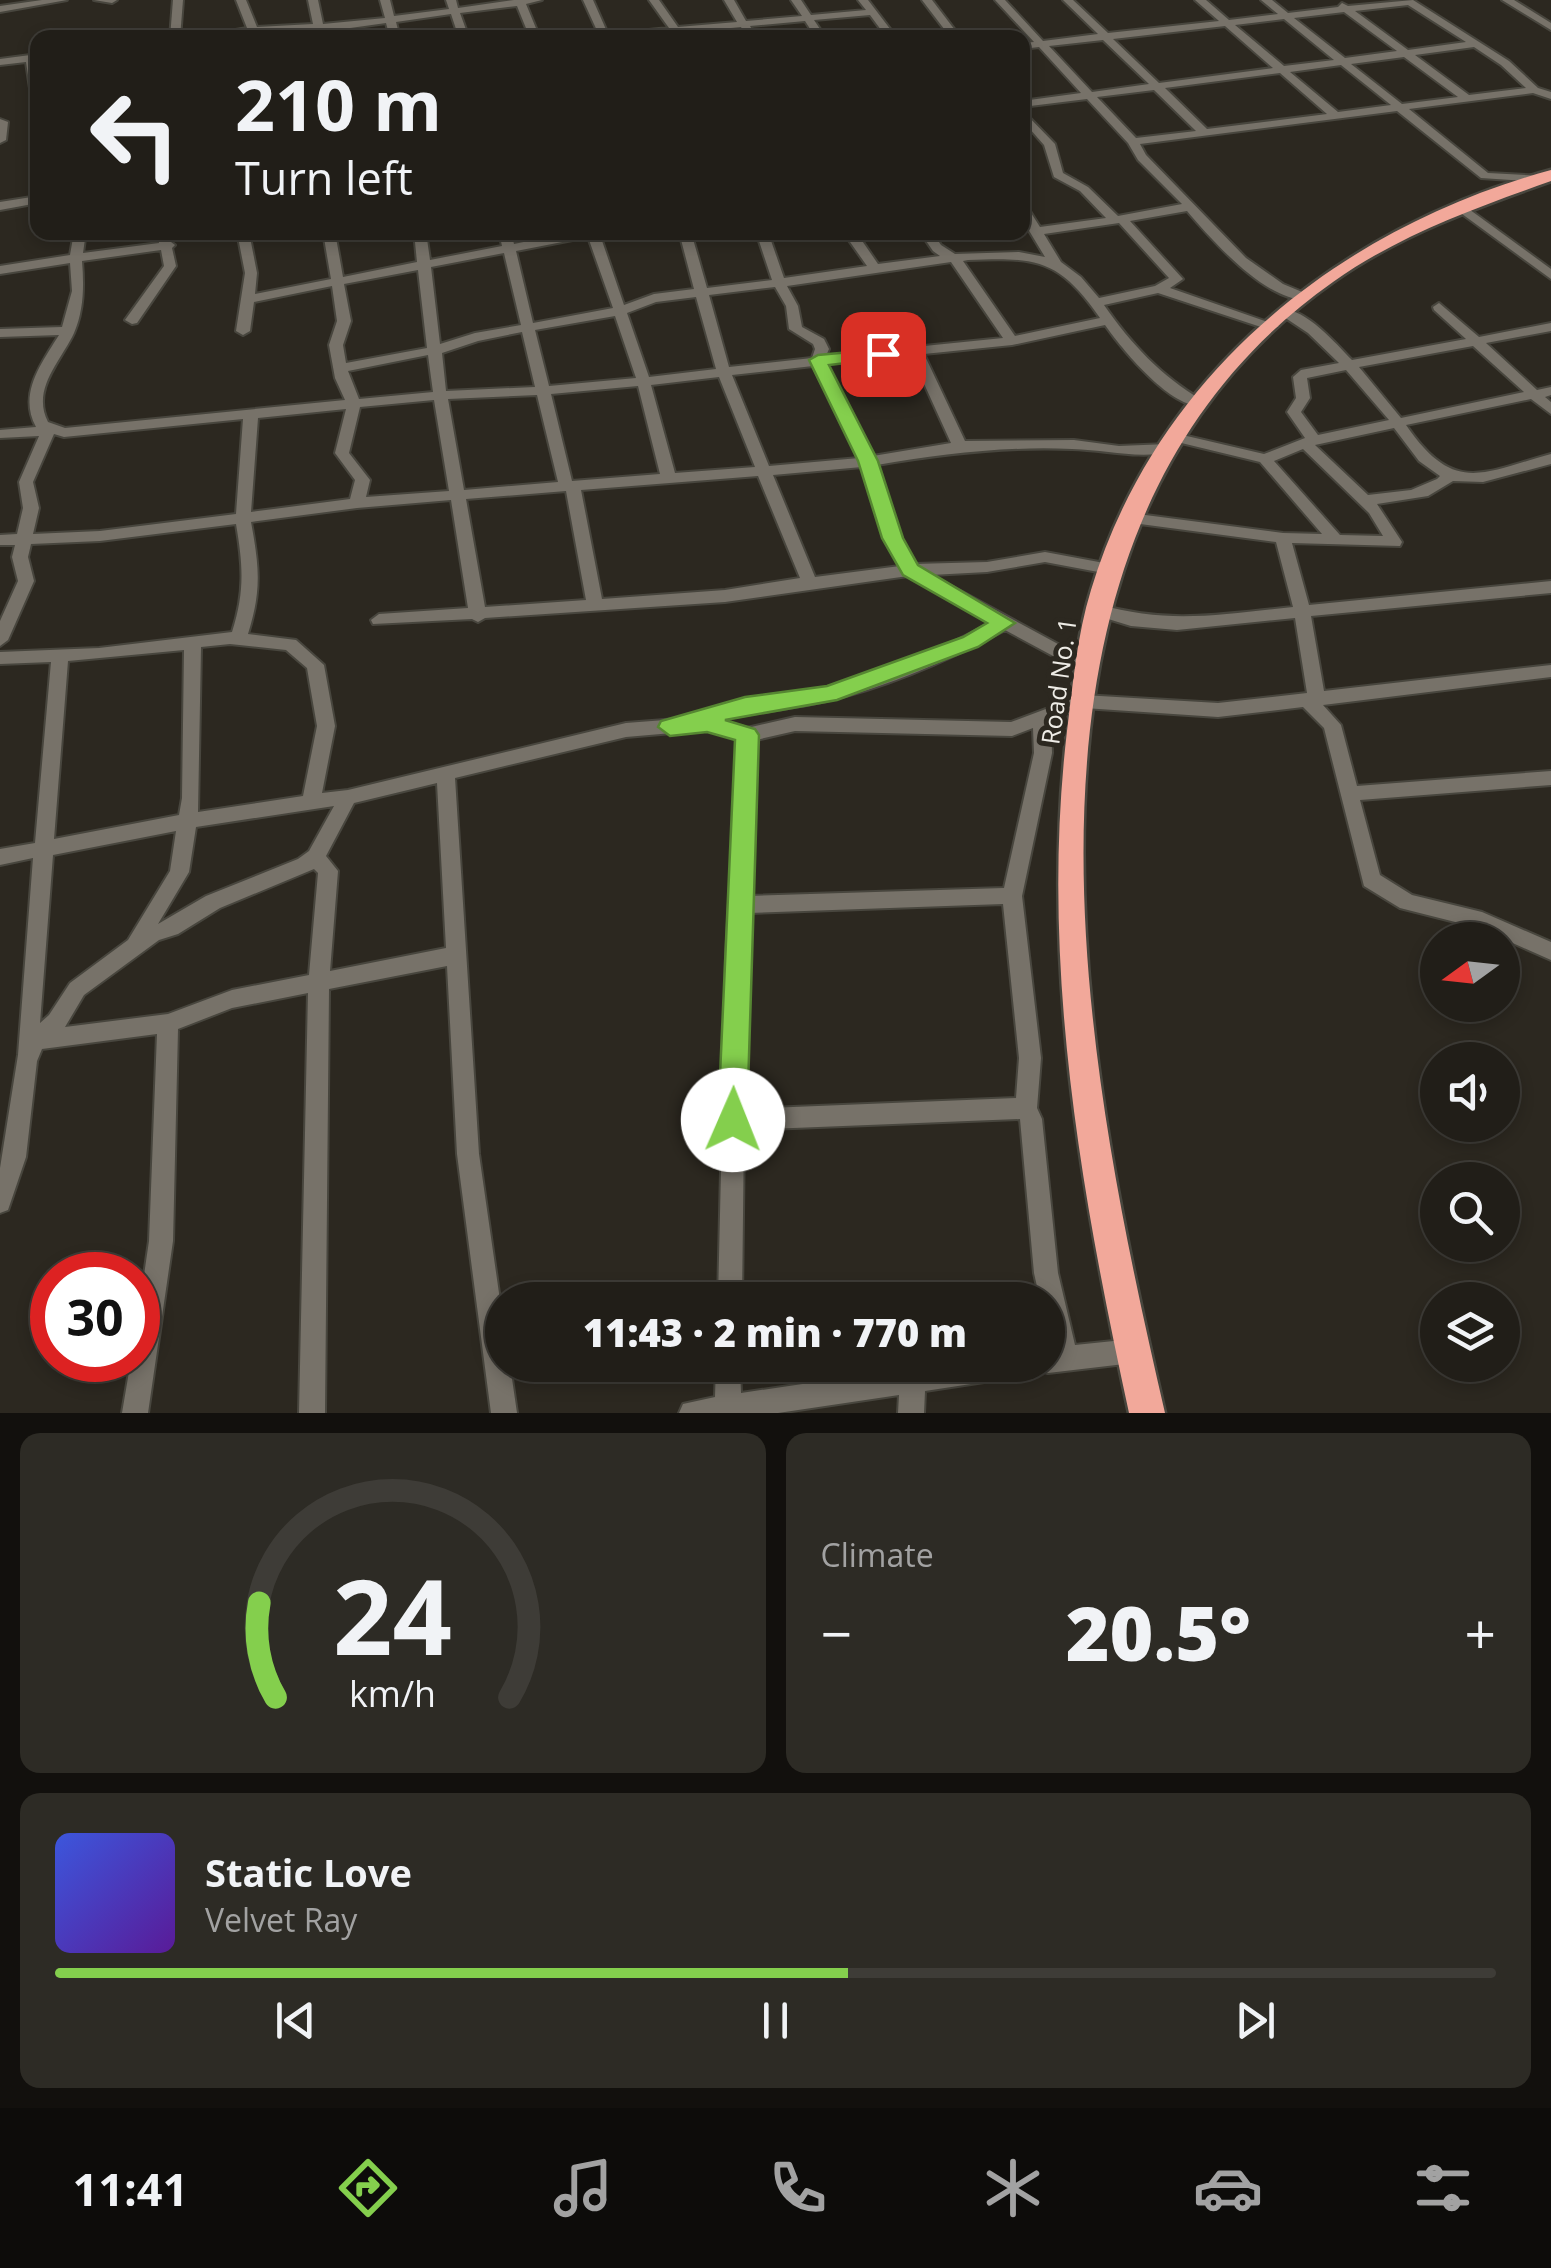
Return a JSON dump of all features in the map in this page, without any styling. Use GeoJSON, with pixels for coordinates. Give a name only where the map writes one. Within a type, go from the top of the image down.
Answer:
{"type":"FeatureCollection","features":[{"type":"Feature","properties":{"kind":"highway","name":"Road No. 1"},"geometry":{"type":"LineString","coordinates":[[1147,1413],[1092,1121],[1071,943],[1074,802],[1083,701],[1109,569],[1130,518],[1197,404],[1287,312],[1420,226],[1546,177]]}},
{"type":"Feature","properties":{"kind":"street"},"geometry":{"type":"LineString","coordinates":[[0,9],[62,0]]}},
{"type":"Feature","properties":{"kind":"street"},"geometry":{"type":"LineString","coordinates":[[99,0],[112,0]]}},
{"type":"Feature","properties":{"kind":"street"},"geometry":{"type":"LineString","coordinates":[[176,30],[178,0]]}},
{"type":"Feature","properties":{"kind":"street"},"geometry":{"type":"LineString","coordinates":[[241,0],[253,30],[390,18],[452,5],[538,0]]}},
{"type":"Feature","properties":{"kind":"street"},"geometry":{"type":"LineString","coordinates":[[313,0],[314,26]]}},
{"type":"Feature","properties":{"kind":"street"},"geometry":{"type":"LineString","coordinates":[[386,0],[393,30]]}},
{"type":"Feature","properties":{"kind":"street"},"geometry":{"type":"LineString","coordinates":[[588,0],[599,30]]}},
{"type":"Feature","properties":{"kind":"street"},"geometry":{"type":"LineString","coordinates":[[654,0],[675,30]]}},
{"type":"Feature","properties":{"kind":"street"},"geometry":{"type":"LineString","coordinates":[[729,0],[748,30]]}},
{"type":"Feature","properties":{"kind":"street"},"geometry":{"type":"LineString","coordinates":[[796,0],[816,30]]}},
{"type":"Feature","properties":{"kind":"street"},"geometry":{"type":"LineString","coordinates":[[862,0],[886,30]]}},
{"type":"Feature","properties":{"kind":"street"},"geometry":{"type":"LineString","coordinates":[[927,0],[950,30]]}},
{"type":"Feature","properties":{"kind":"street"},"geometry":{"type":"LineString","coordinates":[[1000,0],[1027,30]]}},
{"type":"Feature","properties":{"kind":"street"},"geometry":{"type":"LineString","coordinates":[[1068,0],[1204,132]]}},
{"type":"Feature","properties":{"kind":"street"},"geometry":{"type":"LineString","coordinates":[[1200,0],[1335,116]]}},
{"type":"Feature","properties":{"kind":"street"},"geometry":{"type":"LineString","coordinates":[[1266,0],[1485,176],[1546,177]]}},
{"type":"Feature","properties":{"kind":"street"},"geometry":{"type":"LineString","coordinates":[[1333,0],[1466,98]]}},
{"type":"Feature","properties":{"kind":"street"},"geometry":{"type":"LineString","coordinates":[[1508,0],[1551,26]]}},
{"type":"Feature","properties":{"kind":"street"},"geometry":{"type":"LineString","coordinates":[[519,1],[532,30]]}},
{"type":"Feature","properties":{"kind":"street"},"geometry":{"type":"LineString","coordinates":[[1030,45],[1408,1],[1476,44],[1534,90],[1551,96]]}},
{"type":"Feature","properties":{"kind":"street"},"geometry":{"type":"LineString","coordinates":[[452,5],[461,30]]}},
{"type":"Feature","properties":{"kind":"street"},"geometry":{"type":"LineString","coordinates":[[712,30],[873,12]]}},
{"type":"Feature","properties":{"kind":"street"},"geometry":{"type":"LineString","coordinates":[[1030,33],[1132,142],[1144,162],[1162,175],[1242,264],[1267,283],[1287,312],[1322,336],[1430,465],[1450,475],[1482,477],[1551,459]]}},
{"type":"Feature","properties":{"kind":"street"},"geometry":{"type":"LineString","coordinates":[[1030,103],[1476,44]]}},
{"type":"Feature","properties":{"kind":"street"},"geometry":{"type":"LineString","coordinates":[[0,62],[30,58]]}},
{"type":"Feature","properties":{"kind":"street"},"geometry":{"type":"LineString","coordinates":[[1132,142],[1534,90]]}},
{"type":"Feature","properties":{"kind":"street"},"geometry":{"type":"LineString","coordinates":[[0,140],[3,122]]}},
{"type":"Feature","properties":{"kind":"street"},"geometry":{"type":"LineString","coordinates":[[1030,122],[1049,144],[1058,175],[1084,189],[1177,279],[1158,289],[1096,303]]}},
{"type":"Feature","properties":{"kind":"street"},"geometry":{"type":"LineString","coordinates":[[0,193],[30,198]]}},
{"type":"Feature","properties":{"kind":"street"},"geometry":{"type":"LineString","coordinates":[[0,206],[30,200]]}},
{"type":"Feature","properties":{"kind":"street"},"geometry":{"type":"LineString","coordinates":[[1040,231],[1187,207]]}},
{"type":"Feature","properties":{"kind":"street"},"geometry":{"type":"LineString","coordinates":[[1462,208],[1551,275]]}},
{"type":"Feature","properties":{"kind":"street"},"geometry":{"type":"LineString","coordinates":[[1030,218],[1056,264],[1096,303],[1161,380],[1197,404]]}},
{"type":"Feature","properties":{"kind":"street"},"geometry":{"type":"LineString","coordinates":[[48,431],[36,413],[40,377],[68,331],[78,291],[79,240]]}},
{"type":"Feature","properties":{"kind":"street"},"geometry":{"type":"LineString","coordinates":[[0,270],[161,240]]}},
{"type":"Feature","properties":{"kind":"street"},"geometry":{"type":"LineString","coordinates":[[132,320],[170,266],[166,240]]}},
{"type":"Feature","properties":{"kind":"street"},"geometry":{"type":"LineString","coordinates":[[243,331],[251,272],[245,240]]}},
{"type":"Feature","properties":{"kind":"street"},"geometry":{"type":"LineString","coordinates":[[330,240],[344,321],[336,345],[354,404],[341,448],[363,480],[357,504]]}},
{"type":"Feature","properties":{"kind":"street"},"geometry":{"type":"LineString","coordinates":[[421,240],[440,395],[478,616]]}},
{"type":"Feature","properties":{"kind":"street"},"geometry":{"type":"LineString","coordinates":[[506,240],[595,603]]}},
{"type":"Feature","properties":{"kind":"street"},"geometry":{"type":"LineString","coordinates":[[247,299],[555,240]]}},
{"type":"Feature","properties":{"kind":"street"},"geometry":{"type":"LineString","coordinates":[[595,240],[620,311],[668,480]]}},
{"type":"Feature","properties":{"kind":"street"},"geometry":{"type":"LineString","coordinates":[[687,240],[724,373],[809,582]]}},
{"type":"Feature","properties":{"kind":"street"},"geometry":{"type":"LineString","coordinates":[[765,240],[779,283],[792,306],[796,328],[819,342],[822,349],[818,360],[868,461],[892,538],[910,570],[1087,666]]}},
{"type":"Feature","properties":{"kind":"street"},"geometry":{"type":"LineString","coordinates":[[855,240],[875,268]]}},
{"type":"Feature","properties":{"kind":"street"},"geometry":{"type":"LineString","coordinates":[[932,240],[956,260],[1012,341]]}},
{"type":"Feature","properties":{"kind":"street"},"geometry":{"type":"LineString","coordinates":[[342,368],[620,311],[654,298],[875,268],[1015,254],[1056,264]]}},
{"type":"Feature","properties":{"kind":"street"},"geometry":{"type":"LineString","coordinates":[[1158,289],[1287,312]]}},
{"type":"Feature","properties":{"kind":"street"},"geometry":{"type":"LineString","coordinates":[[1439,307],[1551,410]]}},
{"type":"Feature","properties":{"kind":"street"},"geometry":{"type":"LineString","coordinates":[[0,434],[103,431],[440,395],[724,373],[1012,341],[1108,320]]}},
{"type":"Feature","properties":{"kind":"street"},"geometry":{"type":"LineString","coordinates":[[1130,518],[1283,538],[1394,542],[1388,527],[1311,443],[1294,412],[1304,394],[1300,377],[1321,369],[1551,328]]}},
{"type":"Feature","properties":{"kind":"street"},"geometry":{"type":"LineString","coordinates":[[0,333],[68,331]]}},
{"type":"Feature","properties":{"kind":"street"},"geometry":{"type":"LineString","coordinates":[[916,352],[960,446]]}},
{"type":"Feature","properties":{"kind":"street"},"geometry":{"type":"LineString","coordinates":[[0,540],[100,536],[357,504],[766,471],[868,461],[960,446],[1074,444],[1119,450],[1171,443],[1265,459],[1311,443],[1551,392]]}},
{"type":"Feature","properties":{"kind":"street"},"geometry":{"type":"LineString","coordinates":[[238,639],[248,608],[252,569],[243,519],[251,414]]}},
{"type":"Feature","properties":{"kind":"street"},"geometry":{"type":"LineString","coordinates":[[0,640],[26,582],[20,557],[31,508],[26,482],[48,431]]}},
{"type":"Feature","properties":{"kind":"street"},"geometry":{"type":"LineString","coordinates":[[0,449],[22,433]]}},
{"type":"Feature","properties":{"kind":"street"},"geometry":{"type":"LineString","coordinates":[[1265,459],[1336,540]]}},
{"type":"Feature","properties":{"kind":"street"},"geometry":{"type":"LineString","coordinates":[[1364,500],[1428,492],[1450,475]]}},
{"type":"Feature","properties":{"kind":"street"},"geometry":{"type":"LineString","coordinates":[[1283,538],[1302,609],[1313,700],[1332,725],[1366,867],[1378,885],[1407,902],[1482,920],[1551,950]]}},
{"type":"Feature","properties":{"kind":"street"},"geometry":{"type":"LineString","coordinates":[[379,620],[725,596],[809,582],[910,570],[987,567],[1046,557],[1109,569]]}},
{"type":"Feature","properties":{"kind":"street"},"geometry":{"type":"LineString","coordinates":[[1098,610],[1131,620],[1176,624],[1551,587]]}},
{"type":"Feature","properties":{"kind":"street"},"geometry":{"type":"LineString","coordinates":[[670,727],[745,705],[829,694],[970,642],[1004,623]]}},
{"type":"Feature","properties":{"kind":"street"},"geometry":{"type":"LineString","coordinates":[[0,658],[238,639],[290,644],[315,665],[326,726],[310,803]]}},
{"type":"Feature","properties":{"kind":"street"},"geometry":{"type":"LineString","coordinates":[[136,943],[179,872],[187,822],[193,643]]}},
{"type":"Feature","properties":{"kind":"street"},"geometry":{"type":"LineString","coordinates":[[0,1202],[11,1124],[26,1061],[60,656]]}},
{"type":"Feature","properties":{"kind":"street"},"geometry":{"type":"LineString","coordinates":[[0,857],[348,797],[579,738],[670,727],[707,723],[747,735],[795,724],[1012,729],[1083,701],[1218,710],[1551,671]]}},
{"type":"Feature","properties":{"kind":"street"},"geometry":{"type":"LineString","coordinates":[[1042,718],[1044,753],[1012,896],[1030,1058],[1026,1108],[1031,1120],[1047,1282]]}},
{"type":"Feature","properties":{"kind":"street"},"geometry":{"type":"LineString","coordinates":[[730,1282],[738,905],[747,735]]}},
{"type":"Feature","properties":{"kind":"street"},"geometry":{"type":"LineString","coordinates":[[446,775],[468,1154],[504,1413]]}},
{"type":"Feature","properties":{"kind":"street"},"geometry":{"type":"LineString","coordinates":[[1349,794],[1551,778]]}},
{"type":"Feature","properties":{"kind":"street"},"geometry":{"type":"LineString","coordinates":[[26,1061],[35,1040],[56,1022],[76,989],[136,943],[213,902],[290,874],[316,857],[348,797]]}},
{"type":"Feature","properties":{"kind":"street"},"geometry":{"type":"LineString","coordinates":[[312,1413],[319,980],[328,871],[316,857]]}},
{"type":"Feature","properties":{"kind":"street"},"geometry":{"type":"LineString","coordinates":[[738,905],[1012,896]]}},
{"type":"Feature","properties":{"kind":"street"},"geometry":{"type":"LineString","coordinates":[[35,1040],[168,1023],[232,1000],[457,956]]}},
{"type":"Feature","properties":{"kind":"street"},"geometry":{"type":"LineString","coordinates":[[135,1413],[161,1241],[168,1023]]}},
{"type":"Feature","properties":{"kind":"street"},"geometry":{"type":"LineString","coordinates":[[733,1120],[1026,1108]]}},
{"type":"Feature","properties":{"kind":"street"},"geometry":{"type":"LineString","coordinates":[[1065,1359],[1133,1351]]}},
{"type":"Feature","properties":{"kind":"street"},"geometry":{"type":"LineString","coordinates":[[728,1382],[728,1409]]}},
{"type":"Feature","properties":{"kind":"street"},"geometry":{"type":"LineString","coordinates":[[692,1413],[889,1382]]}},
{"type":"Feature","properties":{"kind":"street"},"geometry":{"type":"LineString","coordinates":[[911,1413],[913,1382]]}},
{"type":"Feature","properties":{"kind":"route"},"geometry":{"type":"LineString","coordinates":[[733,1120],[747,735],[707,723],[670,727],[745,705],[829,694],[902,670],[970,642],[1004,623],[910,570],[892,538],[868,461],[818,360],[883,354]]}}]}
